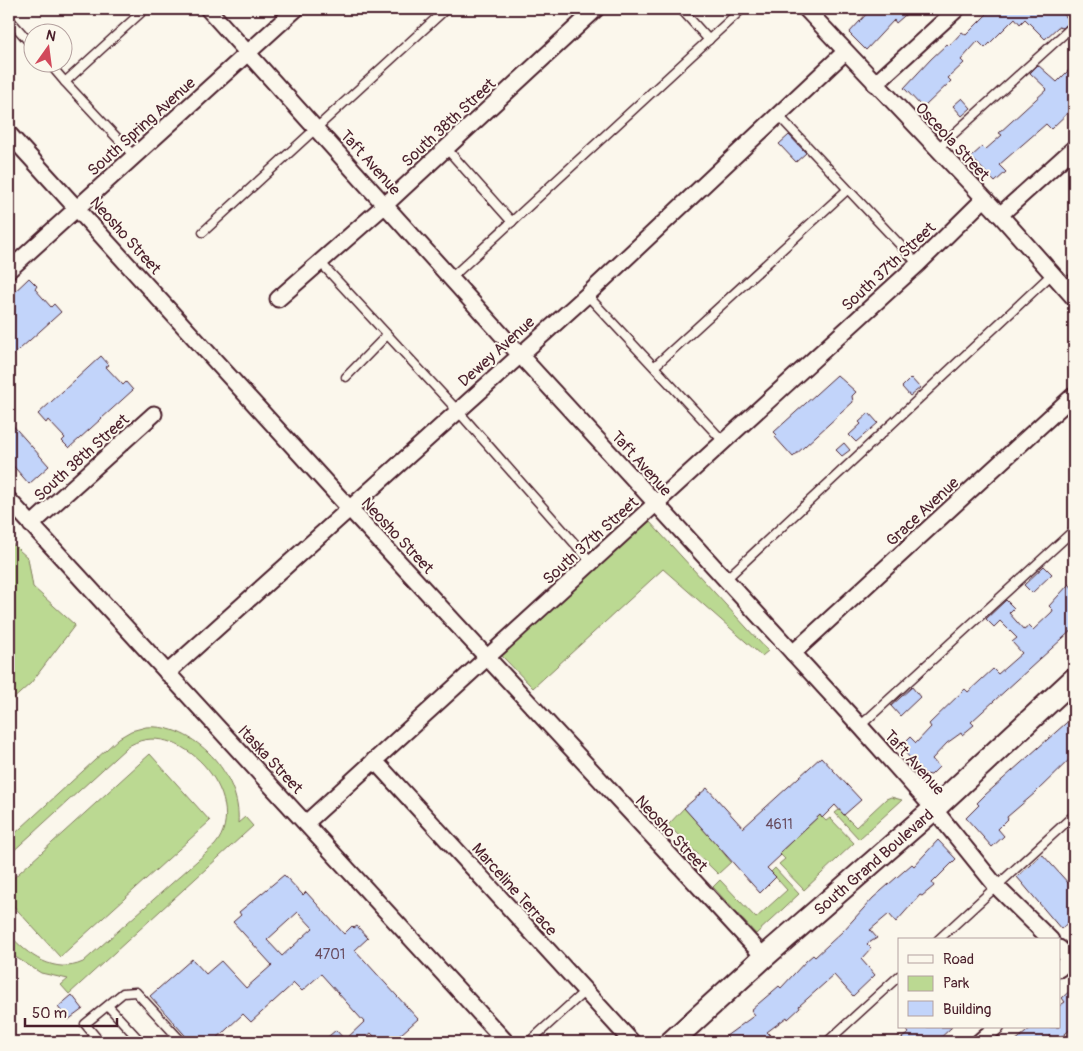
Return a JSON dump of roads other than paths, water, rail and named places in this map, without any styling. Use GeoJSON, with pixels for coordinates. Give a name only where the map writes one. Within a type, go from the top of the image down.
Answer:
{"type":"FeatureCollection","features":[{"type":"Feature","properties":{"kind":"main road","name":"South Grand Boulevard"},"geometry":{"type":"LineString","coordinates":[[672,1042],[764,957],[934,809],[1074,678]]}},
{"type":"Feature","properties":{"kind":"street","name":"Taft Avenue"},"geometry":{"type":"LineString","coordinates":[[208,9],[655,504],[860,726],[934,809],[996,886],[1049,938]]}},
{"type":"Feature","properties":{"kind":"street","name":"South Spring Avenue"},"geometry":{"type":"LineString","coordinates":[[9,270],[296,9]]}},
{"type":"Feature","properties":{"kind":"street","name":"South 38th Street"},"geometry":{"type":"LineString","coordinates":[[278,300],[385,205],[596,9]]}},
{"type":"Feature","properties":{"kind":"street"},"geometry":{"type":"LineString","coordinates":[[875,84],[957,9]]}},
{"type":"Feature","properties":{"kind":"street","name":"Osceola Street"},"geometry":{"type":"LineString","coordinates":[[811,10],[875,84],[1000,215],[1052,274],[1069,282],[1074,298]]}},
{"type":"Feature","properties":{"kind":"street","name":"Dewey Avenue"},"geometry":{"type":"LineString","coordinates":[[167,674],[519,354],[587,295],[846,52]]}},
{"type":"Feature","properties":{"kind":"street","name":"Neosho Street"},"geometry":{"type":"LineString","coordinates":[[9,134],[349,508],[764,957]]}},
{"type":"Feature","properties":{"kind":"street"},"geometry":{"type":"LineString","coordinates":[[1000,215],[1074,148]]}},
{"type":"Feature","properties":{"kind":"street","name":"South 37th Street"},"geometry":{"type":"LineString","coordinates":[[306,823],[655,504],[722,440],[918,264],[984,199]]}},
{"type":"Feature","properties":{"kind":"street","name":"Grace Avenue"},"geometry":{"type":"LineString","coordinates":[[793,653],[1074,395]]}},
{"type":"Feature","properties":{"kind":"street","name":"South 38th Street"},"geometry":{"type":"LineString","coordinates":[[32,525],[154,414]]}},
{"type":"Feature","properties":{"kind":"street","name":"Itaska Street"},"geometry":{"type":"LineString","coordinates":[[9,500],[506,1042]]}},
{"type":"Feature","properties":{"kind":"street","name":"Marceline Terrace"},"geometry":{"type":"LineString","coordinates":[[374,760],[632,1042]]}},
{"type":"Feature","properties":{"kind":"street"},"geometry":{"type":"LineString","coordinates":[[979,1042],[995,1028]]}},
{"type":"Feature","properties":{"kind":"lane"},"geometry":{"type":"LineString","coordinates":[[65,82],[145,9]]}},
{"type":"Feature","properties":{"kind":"lane"},"geometry":{"type":"LineString","coordinates":[[203,232],[446,9]]}},
{"type":"Feature","properties":{"kind":"lane"},"geometry":{"type":"LineString","coordinates":[[681,9],[709,40]]}},
{"type":"Feature","properties":{"kind":"lane"},"geometry":{"type":"LineString","coordinates":[[452,277],[742,9]]}},
{"type":"Feature","properties":{"kind":"lane"},"geometry":{"type":"LineString","coordinates":[[9,19],[22,34]]}},
{"type":"Feature","properties":{"kind":"lane"},"geometry":{"type":"LineString","coordinates":[[937,149],[1074,25]]}},
{"type":"Feature","properties":{"kind":"lane"},"geometry":{"type":"LineString","coordinates":[[56,72],[134,156]]}},
{"type":"Feature","properties":{"kind":"lane"},"geometry":{"type":"LineString","coordinates":[[779,116],[918,264]]}},
{"type":"Feature","properties":{"kind":"lane"},"geometry":{"type":"LineString","coordinates":[[446,148],[512,222]]}},
{"type":"Feature","properties":{"kind":"lane"},"geometry":{"type":"LineString","coordinates":[[655,366],[848,190]]}},
{"type":"Feature","properties":{"kind":"lane"},"geometry":{"type":"LineString","coordinates":[[320,262],[457,410],[591,562]]}},
{"type":"Feature","properties":{"kind":"lane"},"geometry":{"type":"LineString","coordinates":[[725,580],[1052,274]]}},
{"type":"Feature","properties":{"kind":"lane"},"geometry":{"type":"LineString","coordinates":[[587,295],[722,440]]}},
{"type":"Feature","properties":{"kind":"lane"},"geometry":{"type":"LineString","coordinates":[[346,377],[387,335]]}},
{"type":"Feature","properties":{"kind":"lane"},"geometry":{"type":"LineString","coordinates":[[860,726],[1074,530]]}},
{"type":"Feature","properties":{"kind":"lane"},"geometry":{"type":"LineString","coordinates":[[940,938],[1074,816]]}},
{"type":"Feature","properties":{"kind":"lane"},"geometry":{"type":"LineString","coordinates":[[827,1042],[898,977]]}},
{"type":"Feature","properties":{"kind":"lane"},"geometry":{"type":"LineString","coordinates":[[529,1042],[585,991]]}},
{"type":"Feature","properties":{"kind":"lane"},"geometry":{"type":"LineString","coordinates":[[100,1042],[85,1024],[124,993],[136,992],[182,1042]]}},
{"type":"Feature","properties":{"kind":"lane"},"geometry":{"type":"LineString","coordinates":[[108,1006],[141,1042]]}}]}
